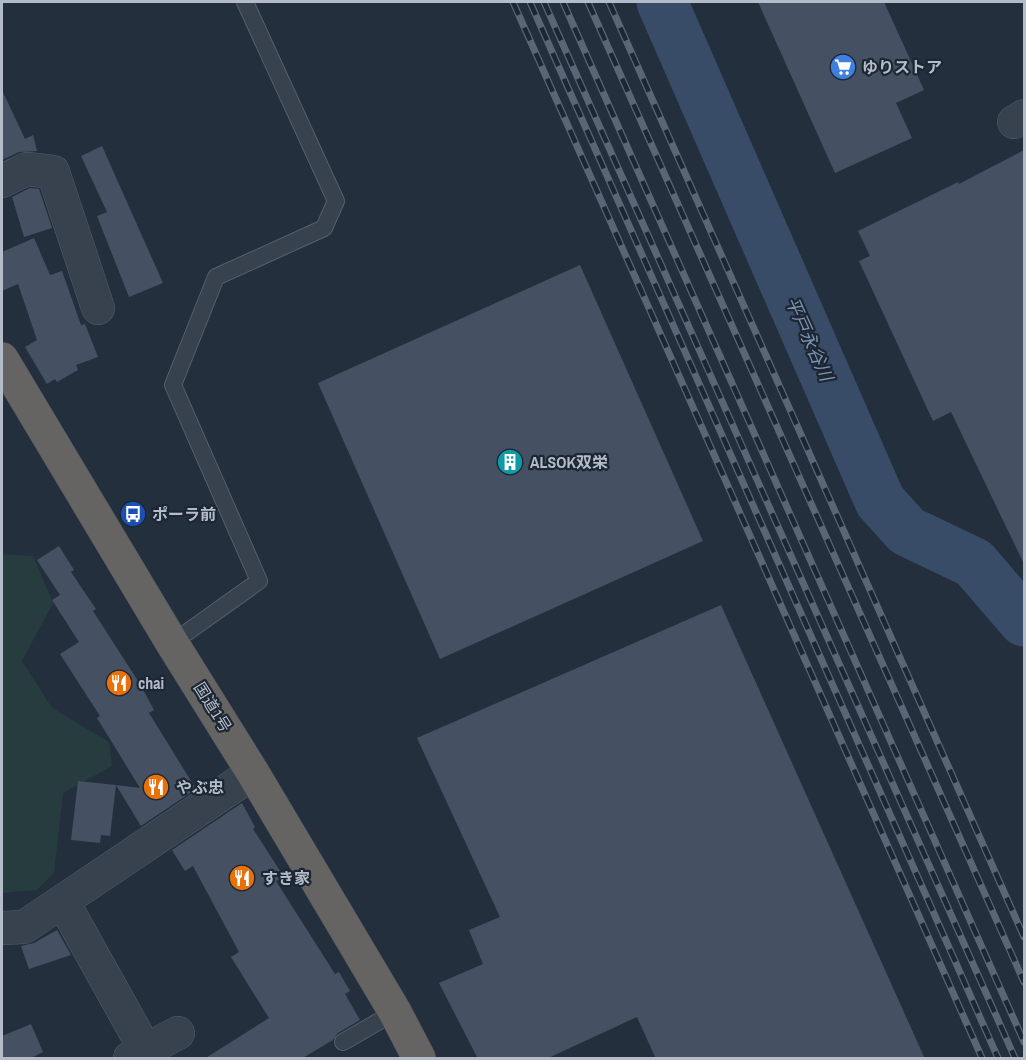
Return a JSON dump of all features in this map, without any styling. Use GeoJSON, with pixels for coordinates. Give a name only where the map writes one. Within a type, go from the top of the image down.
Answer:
{"type":"FeatureCollection","features":[{"type":"Feature","properties":{"kind":"highway","name":"国道1号"},"geometry":{"type":"LineString","coordinates":[[5,374],[254,772],[395,1012],[419,1059]]}},
{"type":"Feature","properties":{"kind":"street"},"geometry":{"type":"LineString","coordinates":[[2,181],[27,169],[53,171],[98,308]]}},
{"type":"Feature","properties":{"kind":"street"},"geometry":{"type":"LineString","coordinates":[[2,928],[24,927],[254,772]]}},
{"type":"Feature","properties":{"kind":"street"},"geometry":{"type":"LineString","coordinates":[[63,902],[138,1054],[178,1033]]}},
{"type":"Feature","properties":{"kind":"lane"},"geometry":{"type":"LineString","coordinates":[[172,643],[259,581],[173,386],[216,277],[324,228],[336,201],[245,2]]}},
{"type":"Feature","properties":{"kind":"lane"},"geometry":{"type":"LineString","coordinates":[[343,1042],[395,1012]]}},
{"type":"Feature","properties":{"kind":"green space"},"geometry":{"type":"Polygon","coordinates":[[[2,554],[33,556],[53,603],[22,661],[52,708],[109,742],[112,766],[63,793],[54,873],[37,890],[2,893],[2,554]]]}},
{"type":"Feature","properties":{"kind":"building"},"geometry":{"type":"Polygon","coordinates":[[[758,2],[884,2],[924,90],[896,103],[912,138],[835,173],[758,2]]]}},
{"type":"Feature","properties":{"kind":"building"},"geometry":{"type":"Polygon","coordinates":[[[2,90],[25,139],[33,135],[37,151],[19,152],[2,160],[2,90]]]}},
{"type":"Feature","properties":{"kind":"building"},"geometry":{"type":"Polygon","coordinates":[[[102,146],[163,283],[129,297],[97,216],[107,212],[81,156],[102,146]]]}},
{"type":"Feature","properties":{"kind":"building"},"geometry":{"type":"Polygon","coordinates":[[[1024,150],[1024,564],[951,412],[933,421],[859,261],[870,256],[858,231],[958,182],[959,184],[1024,150]]]}},
{"type":"Feature","properties":{"kind":"building"},"geometry":{"type":"Polygon","coordinates":[[[30,188],[39,189],[52,228],[24,237],[12,197],[30,188]]]}},
{"type":"Feature","properties":{"kind":"building"},"geometry":{"type":"Polygon","coordinates":[[[34,238],[50,275],[62,271],[81,325],[85,324],[98,357],[76,365],[78,370],[57,382],[55,379],[47,384],[25,347],[37,340],[18,284],[2,291],[2,252],[34,238]]]}},
{"type":"Feature","properties":{"kind":"building","name":"ALSOK双栄"},"geometry":{"type":"Polygon","coordinates":[[[580,265],[703,541],[440,659],[318,383],[580,265]]]}},
{"type":"Feature","properties":{"kind":"building"},"geometry":{"type":"Polygon","coordinates":[[[59,546],[74,570],[71,572],[96,609],[93,611],[140,684],[154,710],[149,713],[196,789],[141,826],[116,785],[140,788],[97,718],[100,716],[60,654],[79,642],[52,600],[60,595],[37,560],[59,546]]]}},
{"type":"Feature","properties":{"kind":"building"},"geometry":{"type":"Polygon","coordinates":[[[721,605],[925,1059],[656,1059],[637,1017],[546,1059],[478,1059],[439,983],[483,964],[469,930],[500,917],[417,738],[721,605]]]}},
{"type":"Feature","properties":{"kind":"building"},"geometry":{"type":"Polygon","coordinates":[[[78,781],[116,785],[110,836],[101,835],[100,843],[71,840],[78,781]]]}},
{"type":"Feature","properties":{"kind":"building"},"geometry":{"type":"Polygon","coordinates":[[[242,803],[255,827],[253,829],[284,877],[276,881],[335,974],[339,972],[350,991],[345,994],[360,1020],[301,1059],[204,1059],[269,1018],[231,957],[239,952],[193,866],[185,871],[172,850],[242,803]]]}},
{"type":"Feature","properties":{"kind":"building"},"geometry":{"type":"Polygon","coordinates":[[[57,930],[71,955],[29,969],[21,946],[34,943],[57,930]]]}},
{"type":"Feature","properties":{"kind":"building"},"geometry":{"type":"Polygon","coordinates":[[[31,1024],[43,1052],[29,1059],[2,1059],[2,1036],[31,1024]]]}},
{"type":"Feature","properties":{"kind":"waterway","name":"平戸永谷川"},"geometry":{"type":"LineString","coordinates":[[662,2],[880,501],[907,531],[974,563],[1024,621]]}},
{"type":"Feature","properties":{"kind":"railway"},"geometry":{"type":"LineString","coordinates":[[513,2],[982,1058]]}},
{"type":"Feature","properties":{"kind":"railway"},"geometry":{"type":"LineString","coordinates":[[530,2],[998,1058]]}},
{"type":"Feature","properties":{"kind":"railway"},"geometry":{"type":"LineString","coordinates":[[544,2],[1015,1058]]}},
{"type":"Feature","properties":{"kind":"railway"},"geometry":{"type":"LineString","coordinates":[[563,2],[1024,1042]]}},
{"type":"Feature","properties":{"kind":"railway"},"geometry":{"type":"LineString","coordinates":[[588,2],[1024,982]]}},
{"type":"Feature","properties":{"kind":"railway"},"geometry":{"type":"LineString","coordinates":[[609,2],[1024,937]]}},
{"type":"Feature","properties":{"kind":"place","name":"ゆりストア"},"geometry":{"type":"Point","coordinates":[843,67]}},
{"type":"Feature","properties":{"kind":"place","name":"ALSOK双栄"},"geometry":{"type":"Point","coordinates":[510,462]}},
{"type":"Feature","properties":{"kind":"place","name":"ポーラ前"},"geometry":{"type":"Point","coordinates":[133,514]}},
{"type":"Feature","properties":{"kind":"place","name":"chai"},"geometry":{"type":"Point","coordinates":[119,683]}},
{"type":"Feature","properties":{"kind":"place","name":"やぶ忠"},"geometry":{"type":"Point","coordinates":[156,787]}},
{"type":"Feature","properties":{"kind":"place","name":"すき家"},"geometry":{"type":"Point","coordinates":[242,878]}}]}
